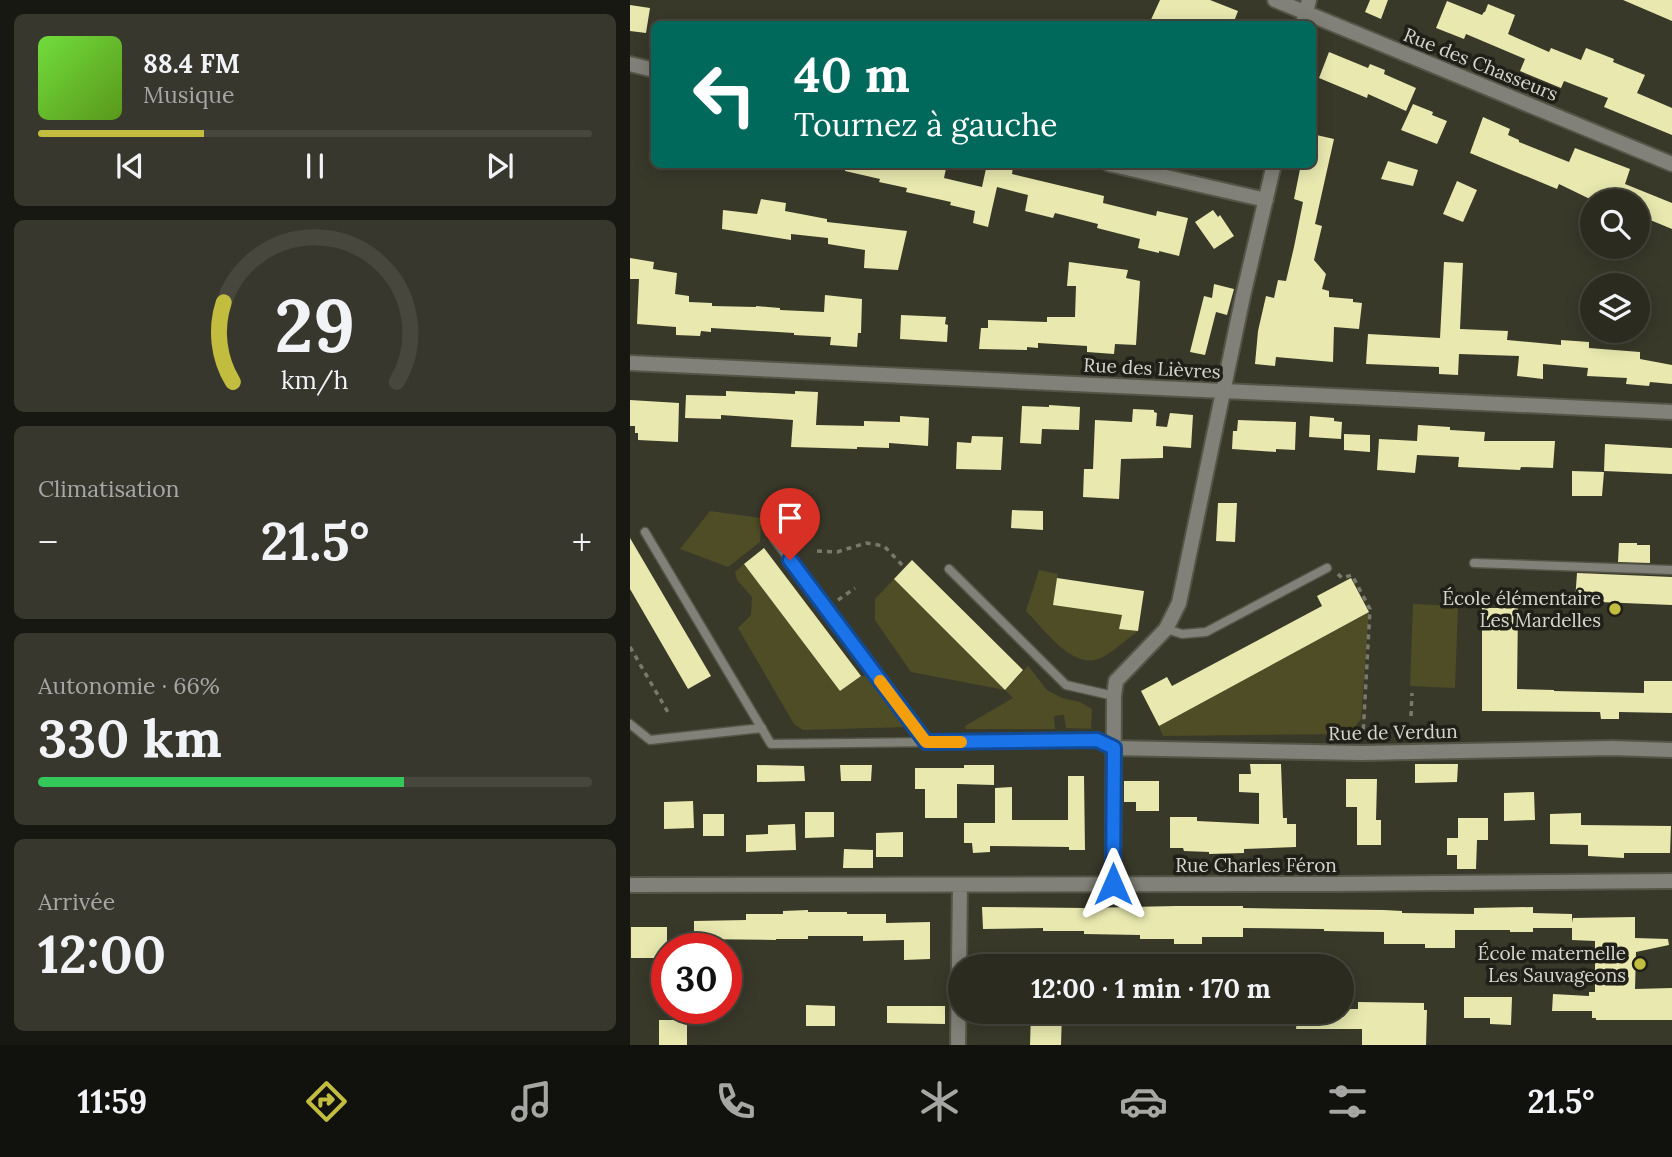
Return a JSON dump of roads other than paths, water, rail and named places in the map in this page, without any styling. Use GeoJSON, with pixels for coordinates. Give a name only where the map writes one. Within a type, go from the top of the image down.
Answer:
{"type":"FeatureCollection","features":[{"type":"Feature","properties":{"kind":"street","name":"Rue des Chasseurs"},"geometry":{"type":"LineString","coordinates":[[1275,0],[1672,164]]}},
{"type":"Feature","properties":{"kind":"street"},"geometry":{"type":"LineString","coordinates":[[630,64],[651,69]]}},
{"type":"Feature","properties":{"kind":"street"},"geometry":{"type":"LineString","coordinates":[[1126,168],[1266,200]]}},
{"type":"Feature","properties":{"kind":"street"},"geometry":{"type":"LineString","coordinates":[[1113,884],[1116,681],[1167,629],[1179,603],[1243,296],[1273,168]]}},
{"type":"Feature","properties":{"kind":"street","name":"Rue des Lièvres"},"geometry":{"type":"LineString","coordinates":[[630,363],[1672,412]]}},
{"type":"Feature","properties":{"kind":"street","name":"Rue de Verdun"},"geometry":{"type":"LineString","coordinates":[[1114,748],[1362,753],[1611,748],[1672,750]]}},
{"type":"Feature","properties":{"kind":"street","name":"Rue Charles Féron"},"geometry":{"type":"LineString","coordinates":[[630,885],[1672,881]]}},
{"type":"Feature","properties":{"kind":"street"},"geometry":{"type":"LineString","coordinates":[[958,1045],[960,885]]}},
{"type":"Feature","properties":{"kind":"lane"},"geometry":{"type":"LineString","coordinates":[[645,532],[771,744],[1097,740],[1114,748]]}},
{"type":"Feature","properties":{"kind":"lane"},"geometry":{"type":"LineString","coordinates":[[774,540],[926,742]]}},
{"type":"Feature","properties":{"kind":"lane"},"geometry":{"type":"LineString","coordinates":[[1474,563],[1672,570]]}},
{"type":"Feature","properties":{"kind":"lane"},"geometry":{"type":"LineString","coordinates":[[1167,629],[1182,634],[1206,632],[1327,568]]}},
{"type":"Feature","properties":{"kind":"lane"},"geometry":{"type":"LineString","coordinates":[[949,569],[1066,685],[1114,696]]}},
{"type":"Feature","properties":{"kind":"lane"},"geometry":{"type":"LineString","coordinates":[[630,724],[650,740],[762,728]]}},
{"type":"Feature","properties":{"kind":"place","name":"École élémentaire Les Mardelles"},"geometry":{"type":"Point","coordinates":[1615,609]}},
{"type":"Feature","properties":{"kind":"place","name":"École maternelle Les Sauvageons"},"geometry":{"type":"Point","coordinates":[1640,964]}}]}
